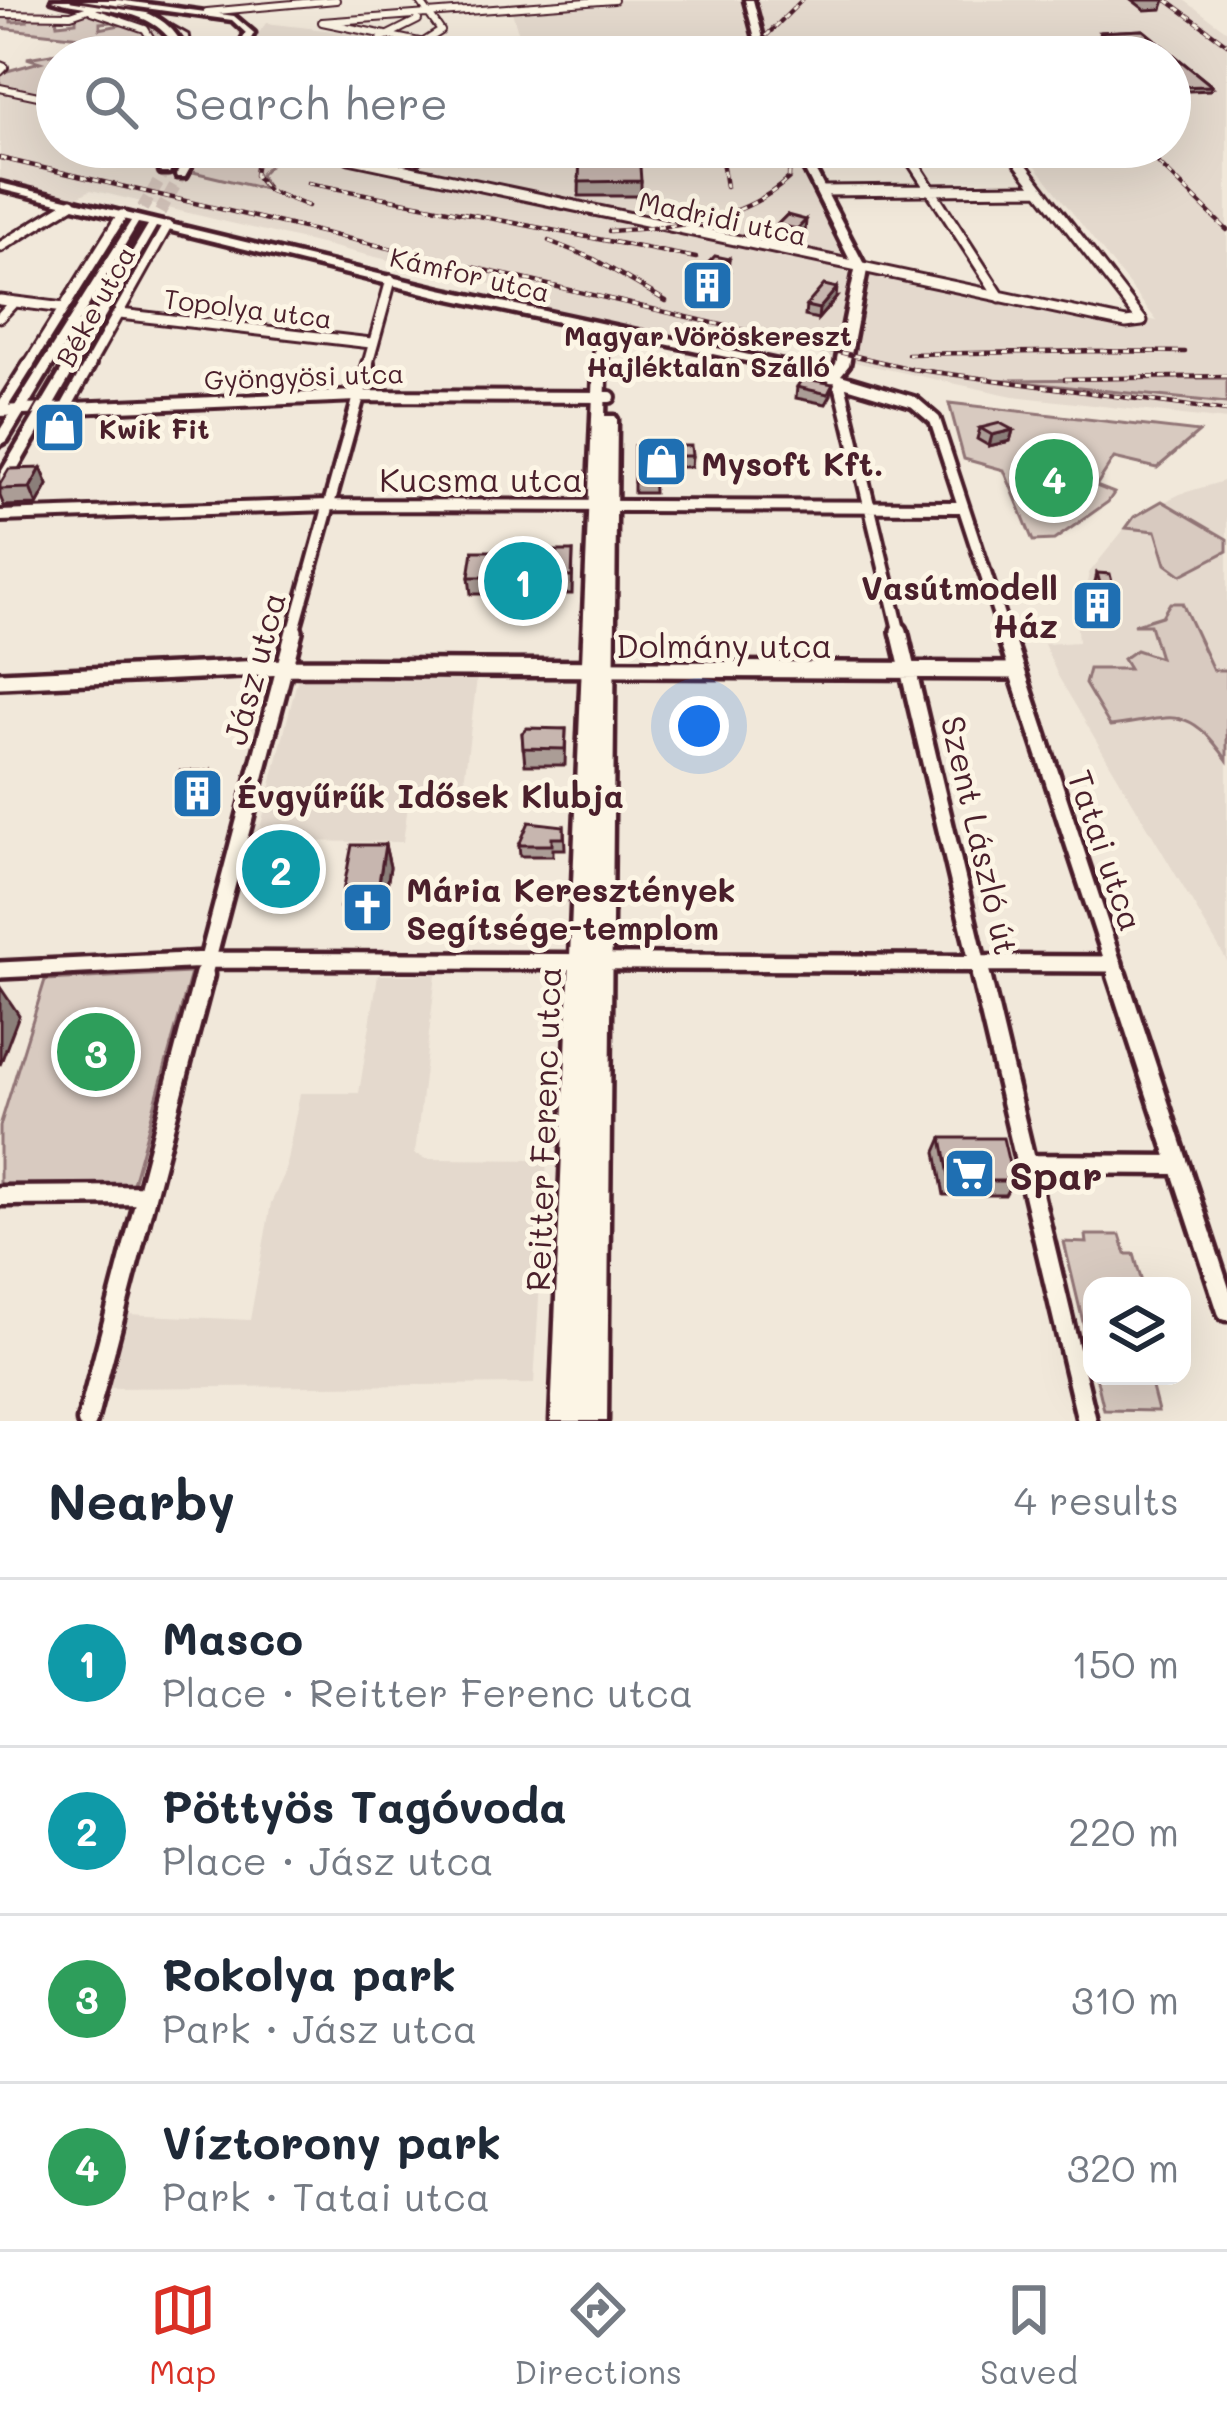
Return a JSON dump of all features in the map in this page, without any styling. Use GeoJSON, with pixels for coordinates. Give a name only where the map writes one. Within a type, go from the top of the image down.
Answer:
{"type":"FeatureCollection","features":[{"type":"Feature","properties":{"kind":"street"},"geometry":{"type":"LineString","coordinates":[[56,0],[170,8]]}},
{"type":"Feature","properties":{"kind":"street"},"geometry":{"type":"LineString","coordinates":[[207,12],[336,0]]}},
{"type":"Feature","properties":{"kind":"street"},"geometry":{"type":"LineString","coordinates":[[419,0],[441,32],[434,36]]}},
{"type":"Feature","properties":{"kind":"street"},"geometry":{"type":"LineString","coordinates":[[487,0],[505,10]]}},
{"type":"Feature","properties":{"kind":"street"},"geometry":{"type":"LineString","coordinates":[[749,0],[758,36]]}},
{"type":"Feature","properties":{"kind":"street"},"geometry":{"type":"LineString","coordinates":[[311,1],[322,22],[374,36]]}},
{"type":"Feature","properties":{"kind":"street"},"geometry":{"type":"LineString","coordinates":[[322,22],[614,2]]}},
{"type":"Feature","properties":{"kind":"street"},"geometry":{"type":"LineString","coordinates":[[0,14],[77,14],[100,3],[145,15],[178,36]]}},
{"type":"Feature","properties":{"kind":"street"},"geometry":{"type":"LineString","coordinates":[[145,15],[150,9],[186,5],[247,26],[250,36]]}},
{"type":"Feature","properties":{"kind":"street"},"geometry":{"type":"LineString","coordinates":[[89,10],[143,27],[153,36]]}},
{"type":"Feature","properties":{"kind":"street"},"geometry":{"type":"LineString","coordinates":[[386,36],[428,15]]}},
{"type":"Feature","properties":{"kind":"street"},"geometry":{"type":"LineString","coordinates":[[0,88],[36,96]]}},
{"type":"Feature","properties":{"kind":"street"},"geometry":{"type":"LineString","coordinates":[[181,175],[185,168]]}},
{"type":"Feature","properties":{"kind":"street","name":"Madridi utca"},"geometry":{"type":"LineString","coordinates":[[393,168],[861,270],[1126,323],[1142,321],[1040,189]]}},
{"type":"Feature","properties":{"kind":"street"},"geometry":{"type":"LineString","coordinates":[[808,168],[861,270],[842,364],[832,377]]}},
{"type":"Feature","properties":{"kind":"street"},"geometry":{"type":"LineString","coordinates":[[917,168],[1000,297]]}},
{"type":"Feature","properties":{"kind":"street"},"geometry":{"type":"LineString","coordinates":[[1023,168],[1040,189]]}},
{"type":"Feature","properties":{"kind":"street","name":"Kámfor utca"},"geometry":{"type":"LineString","coordinates":[[3,189],[610,335],[832,377],[927,410]]}},
{"type":"Feature","properties":{"kind":"street"},"geometry":{"type":"LineString","coordinates":[[821,191],[1040,189]]}},
{"type":"Feature","properties":{"kind":"street"},"geometry":{"type":"LineString","coordinates":[[0,247],[72,203]]}},
{"type":"Feature","properties":{"kind":"street","name":"Béke utca"},"geometry":{"type":"LineString","coordinates":[[0,411],[64,308],[128,219]]}},
{"type":"Feature","properties":{"kind":"street","name":"Béke utca"},"geometry":{"type":"LineString","coordinates":[[0,441],[128,219]]}},
{"type":"Feature","properties":{"kind":"street","name":"Béke utca"},"geometry":{"type":"LineString","coordinates":[[65,409],[167,226]]}},
{"type":"Feature","properties":{"kind":"street","name":"Béke utca"},"geometry":{"type":"LineString","coordinates":[[0,487],[151,228]]}},
{"type":"Feature","properties":{"kind":"street","name":"Jász utca"},"geometry":{"type":"LineString","coordinates":[[87,1421],[284,667],[391,280]]}},
{"type":"Feature","properties":{"kind":"street"},"geometry":{"type":"LineString","coordinates":[[0,300],[64,308]]}},
{"type":"Feature","properties":{"kind":"street"},"geometry":{"type":"LineString","coordinates":[[0,317],[14,302]]}},
{"type":"Feature","properties":{"kind":"street","name":"Topolya utca"},"geometry":{"type":"LineString","coordinates":[[120,314],[371,344]]}},
{"type":"Feature","properties":{"kind":"street","name":"Reitter Ferenc utca"},"geometry":{"type":"LineString","coordinates":[[592,1421],[590,959],[604,397],[614,347],[610,335]]}},
{"type":"Feature","properties":{"kind":"street","name":"Szent László út"},"geometry":{"type":"LineString","coordinates":[[832,377],[842,388],[872,507],[1087,1421]]}},
{"type":"Feature","properties":{"kind":"street","name":"Gyöngyösi utca"},"geometry":{"type":"LineString","coordinates":[[0,411],[357,396],[604,397]]}},
{"type":"Feature","properties":{"kind":"street","name":"Tatai utca"},"geometry":{"type":"LineString","coordinates":[[927,410],[1227,1311]]}},
{"type":"Feature","properties":{"kind":"street","name":"Kucsma utca"},"geometry":{"type":"LineString","coordinates":[[0,516],[329,505],[962,507]]}},
{"type":"Feature","properties":{"kind":"street","name":"Dolmány utca"},"geometry":{"type":"LineString","coordinates":[[0,680],[284,667],[1016,671]]}},
{"type":"Feature","properties":{"kind":"street","name":"Reitter Ferenc utca"},"geometry":{"type":"LineString","coordinates":[[565,1421],[590,959]]}},
{"type":"Feature","properties":{"kind":"street"},"geometry":{"type":"LineString","coordinates":[[0,970],[208,960],[1114,964]]}},
{"type":"Feature","properties":{"kind":"street"},"geometry":{"type":"LineString","coordinates":[[1026,1163],[1179,1165]]}},
{"type":"Feature","properties":{"kind":"street"},"geometry":{"type":"LineString","coordinates":[[0,1196],[146,1195]]}},
{"type":"Feature","properties":{"kind":"shaded area"},"geometry":{"type":"Polygon","coordinates":[[[619,0],[1184,0],[1227,31],[1227,378],[1020,381],[1227,403],[1227,420],[1013,396],[742,338],[728,351],[514,302],[524,292],[91,190],[76,198],[0,180],[0,92],[36,100],[36,168],[177,168],[267,189],[260,175],[267,168],[800,168],[845,260],[1157,321],[1037,168],[1191,168],[1191,36],[519,36],[512,12],[609,6],[619,0]]]}},
{"type":"Feature","properties":{"kind":"shaded area"},"geometry":{"type":"Polygon","coordinates":[[[88,12],[126,21],[100,23],[100,29],[130,23],[148,33],[148,27],[159,27],[167,36],[71,36],[0,28],[0,15],[11,15],[11,22],[27,21],[28,14],[56,16],[57,24],[76,22],[76,15],[88,12]]]}},
{"type":"Feature","properties":{"kind":"shaded area"},"geometry":{"type":"Polygon","coordinates":[[[266,23],[369,36],[257,36],[266,23]]]}},
{"type":"Feature","properties":{"kind":"shaded area"},"geometry":{"type":"Polygon","coordinates":[[[36,63],[36,94],[0,87],[0,73],[36,63]]]}},
{"type":"Feature","properties":{"kind":"shaded area"},"geometry":{"type":"Polygon","coordinates":[[[267,168],[260,175],[269,190],[189,171],[267,168]]]}},
{"type":"Feature","properties":{"kind":"shaded area"},"geometry":{"type":"Polygon","coordinates":[[[1227,378],[1227,403],[1000,380],[1227,378]]]}},
{"type":"Feature","properties":{"kind":"shaded area"},"geometry":{"type":"Polygon","coordinates":[[[949,403],[1199,432],[1157,468],[1114,458],[1096,486],[1114,493],[1108,502],[1054,540],[1033,541],[1004,470],[964,459],[949,403]]]}},
{"type":"Feature","properties":{"kind":"shaded area"},"geometry":{"type":"Polygon","coordinates":[[[1227,480],[1227,961],[1058,676],[1044,644],[1078,642],[1074,594],[1084,595],[1089,573],[1134,517],[1180,494],[1227,480]]]}},
{"type":"Feature","properties":{"kind":"shaded area"},"geometry":{"type":"Polygon","coordinates":[[[1162,501],[1227,539],[1227,551],[1181,575],[1166,564],[1156,531],[1126,528],[1134,517],[1162,501]]]}},
{"type":"Feature","properties":{"kind":"shaded area"},"geometry":{"type":"Polygon","coordinates":[[[1170,603],[1182,603],[1213,670],[1227,670],[1227,760],[1201,729],[1178,718],[1110,726],[1085,684],[1089,669],[1129,669],[1123,659],[1136,650],[1160,658],[1150,625],[1133,625],[1162,616],[1170,603]]]}},
{"type":"Feature","properties":{"kind":"shaded area"},"geometry":{"type":"Polygon","coordinates":[[[298,677],[477,678],[462,798],[409,798],[403,842],[257,841],[298,677]]]}},
{"type":"Feature","properties":{"kind":"shaded area"},"geometry":{"type":"Polygon","coordinates":[[[191,973],[132,1187],[0,1188],[0,1126],[45,980],[191,973]]]}},
{"type":"Feature","properties":{"kind":"shaded area"},"geometry":{"type":"Polygon","coordinates":[[[436,974],[415,1154],[426,1159],[547,1160],[534,1384],[107,1388],[127,1314],[250,1320],[271,1203],[284,1175],[300,1093],[359,1093],[378,975],[436,974]]]}},
{"type":"Feature","properties":{"kind":"shaded area"},"geometry":{"type":"Polygon","coordinates":[[[1086,1235],[1120,1235],[1126,1254],[1134,1254],[1140,1277],[1083,1277],[1083,1322],[1064,1242],[1087,1243],[1086,1235]]]}},
{"type":"Feature","properties":{"kind":"shaded area"},"geometry":{"type":"Polygon","coordinates":[[[1098,1385],[1151,1385],[1158,1411],[1104,1410],[1098,1385]]]}},
{"type":"Feature","properties":{"kind":"building"},"geometry":{"type":"Polygon","coordinates":[[[1143,30],[1150,36],[1105,36],[1100,32],[1143,30]]]}},
{"type":"Feature","properties":{"kind":"building"},"geometry":{"type":"Polygon","coordinates":[[[1191,69],[1212,86],[1191,86],[1191,69]]]}},
{"type":"Feature","properties":{"kind":"building"},"geometry":{"type":"Polygon","coordinates":[[[579,168],[640,168],[641,181],[579,182],[579,168]]]}},
{"type":"Feature","properties":{"kind":"building"},"geometry":{"type":"Polygon","coordinates":[[[787,215],[806,220],[797,229],[777,225],[787,215]]]}},
{"type":"Feature","properties":{"kind":"building"},"geometry":{"type":"Polygon","coordinates":[[[715,256],[729,259],[704,285],[690,282],[715,256]]]}},
{"type":"Feature","properties":{"kind":"building"},"geometry":{"type":"Polygon","coordinates":[[[824,285],[837,288],[819,309],[806,306],[824,285]]]}},
{"type":"Feature","properties":{"kind":"building"},"geometry":{"type":"Polygon","coordinates":[[[802,378],[833,384],[828,394],[797,387],[802,378]]]}},
{"type":"Feature","properties":{"kind":"building"},"geometry":{"type":"Polygon","coordinates":[[[73,412],[62,433],[43,433],[54,413],[73,412]]]}},
{"type":"Feature","properties":{"kind":"building"},"geometry":{"type":"Polygon","coordinates":[[[1000,423],[1013,430],[992,435],[980,428],[1000,423]]]}},
{"type":"Feature","properties":{"kind":"building"},"geometry":{"type":"Polygon","coordinates":[[[634,446],[691,446],[692,456],[653,456],[654,482],[634,482],[634,446]]]}},
{"type":"Feature","properties":{"kind":"building"},"geometry":{"type":"Polygon","coordinates":[[[41,468],[30,488],[0,489],[9,469],[41,468]]]}},
{"type":"Feature","properties":{"kind":"building"},"geometry":{"type":"Polygon","coordinates":[[[473,551],[573,551],[572,577],[469,577],[473,551]]]}},
{"type":"Feature","properties":{"kind":"building"},"geometry":{"type":"Polygon","coordinates":[[[1097,573],[1110,574],[1117,602],[1090,600],[1087,586],[1101,587],[1097,573]]]}},
{"type":"Feature","properties":{"kind":"building"},"geometry":{"type":"Polygon","coordinates":[[[527,728],[566,729],[565,749],[523,748],[522,733],[527,728]]]}},
{"type":"Feature","properties":{"kind":"building"},"geometry":{"type":"Polygon","coordinates":[[[180,771],[212,771],[205,795],[173,795],[180,771]]]}},
{"type":"Feature","properties":{"kind":"building"},"geometry":{"type":"Polygon","coordinates":[[[529,822],[564,826],[564,838],[552,838],[552,845],[519,845],[529,822]]]}},
{"type":"Feature","properties":{"kind":"building"},"geometry":{"type":"Polygon","coordinates":[[[260,833],[307,833],[295,883],[247,883],[260,833]]]}},
{"type":"Feature","properties":{"kind":"building"},"geometry":{"type":"Polygon","coordinates":[[[352,845],[385,845],[375,907],[340,907],[352,845]]]}},
{"type":"Feature","properties":{"kind":"building"},"geometry":{"type":"Polygon","coordinates":[[[942,1138],[1003,1138],[1013,1181],[950,1181],[942,1138]]]}},
{"type":"Feature","properties":{"kind":"tunnel"},"geometry":{"type":"LineString","coordinates":[[133,224],[165,171]]}},
{"type":"Feature","properties":{"kind":"tunnel"},"geometry":{"type":"LineString","coordinates":[[151,228],[181,175]]}},
{"type":"Feature","properties":{"kind":"tram line"},"geometry":{"type":"LineString","coordinates":[[72,0],[150,12],[189,36]]}},
{"type":"Feature","properties":{"kind":"tram line"},"geometry":{"type":"LineString","coordinates":[[174,173],[177,168]]}},
{"type":"Feature","properties":{"kind":"tram line"},"geometry":{"type":"LineString","coordinates":[[0,468],[142,226]]}},
{"type":"Feature","properties":{"kind":"railway"},"geometry":{"type":"LineString","coordinates":[[766,36],[802,0]]}},
{"type":"Feature","properties":{"kind":"railway"},"geometry":{"type":"LineString","coordinates":[[1167,0],[1227,44]]}},
{"type":"Feature","properties":{"kind":"railway"},"geometry":{"type":"LineString","coordinates":[[0,158],[36,166]]}},
{"type":"Feature","properties":{"kind":"railway"},"geometry":{"type":"LineString","coordinates":[[43,168],[912,369],[1227,411]]}},
{"type":"Feature","properties":{"kind":"railway"},"geometry":{"type":"LineString","coordinates":[[256,168],[255,175],[267,190],[308,206]]}},
{"type":"Feature","properties":{"kind":"railway"},"geometry":{"type":"LineString","coordinates":[[723,168],[726,187]]}},
{"type":"Feature","properties":{"kind":"railway"},"geometry":{"type":"LineString","coordinates":[[609,231],[681,225],[727,214],[770,193],[789,178],[789,168]]}},
{"type":"Feature","properties":{"kind":"railway"},"geometry":{"type":"LineString","coordinates":[[1164,168],[1227,230]]}},
{"type":"Feature","properties":{"kind":"railway"},"geometry":{"type":"LineString","coordinates":[[308,183],[696,258]]}},
{"type":"Feature","properties":{"kind":"railway"},"geometry":{"type":"LineString","coordinates":[[549,241],[594,259],[666,301]]}},
{"type":"Feature","properties":{"kind":"railway"},"geometry":{"type":"LineString","coordinates":[[1089,351],[1098,351]]}},
{"type":"Feature","properties":{"kind":"railway"},"geometry":{"type":"LineString","coordinates":[[908,354],[1098,351]]}},
{"type":"Feature","properties":{"kind":"railway"},"geometry":{"type":"LineString","coordinates":[[1098,351],[1185,352]]}},
{"type":"Feature","properties":{"kind":"railway"},"geometry":{"type":"LineString","coordinates":[[1098,351],[1104,351]]}},
{"type":"Feature","properties":{"kind":"railway"},"geometry":{"type":"LineString","coordinates":[[1065,379],[1227,376]]}},
{"type":"Feature","properties":{"kind":"place","name":"Magyar Vöröskereszt Hajléktalan Szálló"},"geometry":{"type":"Point","coordinates":[708,285]}},
{"type":"Feature","properties":{"kind":"place","name":"Kwik Fit"},"geometry":{"type":"Point","coordinates":[60,428]}},
{"type":"Feature","properties":{"kind":"place","name":"Mysoft Kft."},"geometry":{"type":"Point","coordinates":[662,462]}},
{"type":"Feature","properties":{"kind":"place","name":"Víztorony park"},"geometry":{"type":"Point","coordinates":[1054,478]}},
{"type":"Feature","properties":{"kind":"place","name":"Masco"},"geometry":{"type":"Point","coordinates":[523,581]}},
{"type":"Feature","properties":{"kind":"place","name":"Vasútmodell Ház"},"geometry":{"type":"Point","coordinates":[1097,605]}},
{"type":"Feature","properties":{"kind":"place","name":"Évgyűrűk Idősek Klubja"},"geometry":{"type":"Point","coordinates":[197,794]}},
{"type":"Feature","properties":{"kind":"place","name":"Pöttyös Tagóvoda"},"geometry":{"type":"Point","coordinates":[281,869]}},
{"type":"Feature","properties":{"kind":"place","name":"Mária Keresztények Segítsége-templom"},"geometry":{"type":"Point","coordinates":[367,907]}},
{"type":"Feature","properties":{"kind":"place","name":"Rokolya park"},"geometry":{"type":"Point","coordinates":[96,1052]}},
{"type":"Feature","properties":{"kind":"place","name":"Spar"},"geometry":{"type":"Point","coordinates":[970,1174]}}]}
